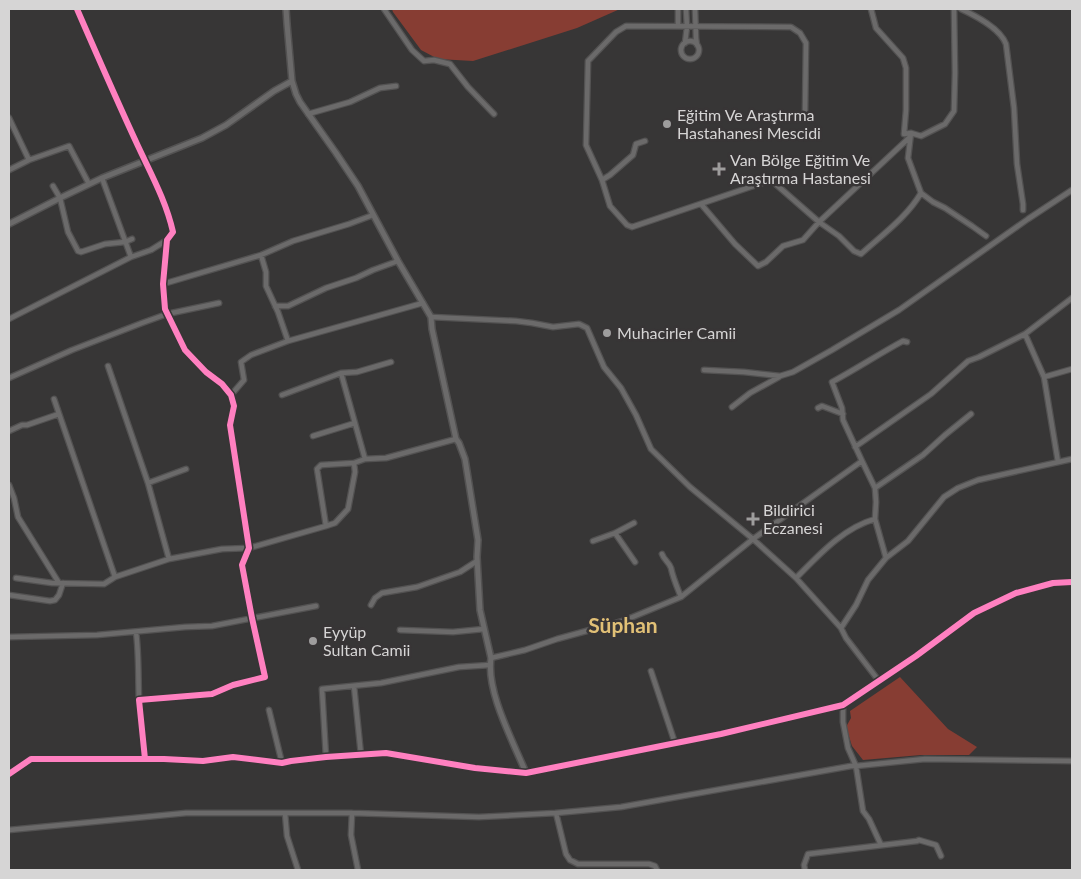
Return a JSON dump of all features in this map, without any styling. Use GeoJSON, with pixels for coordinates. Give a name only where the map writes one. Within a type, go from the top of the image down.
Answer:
{"type":"FeatureCollection","features":[{"type":"Feature","properties":{"kind":"street"},"geometry":{"type":"LineString","coordinates":[[9,319],[131,257],[151,250],[167,240],[173,232],[170,218],[157,185],[77,9]]}},
{"type":"Feature","properties":{"kind":"street"},"geometry":{"type":"LineString","coordinates":[[286,9],[292,82],[300,102],[358,186],[398,261],[431,317],[456,439],[465,459],[478,540],[477,561],[480,610],[491,658],[493,689],[526,773]]}},
{"type":"Feature","properties":{"kind":"street"},"geometry":{"type":"LineString","coordinates":[[384,9],[412,50],[424,61],[434,60],[450,64],[468,88],[494,114]]}},
{"type":"Feature","properties":{"kind":"street"},"geometry":{"type":"LineString","coordinates":[[678,9],[678,26]]}},
{"type":"Feature","properties":{"kind":"street"},"geometry":{"type":"LineString","coordinates":[[686,9],[687,27],[682,54],[689,59],[695,58],[699,50],[695,26],[695,9]]}},
{"type":"Feature","properties":{"kind":"street"},"geometry":{"type":"LineString","coordinates":[[871,9],[876,28],[903,58],[906,68],[904,134],[920,136],[945,124],[954,111],[954,9]]}},
{"type":"Feature","properties":{"kind":"street"},"geometry":{"type":"LineString","coordinates":[[960,9],[978,17],[1004,37],[1014,108],[1017,164],[1023,210]]}},
{"type":"Feature","properties":{"kind":"street"},"geometry":{"type":"LineString","coordinates":[[805,114],[806,43],[803,36],[791,27],[632,26],[622,28],[616,32],[588,61],[586,145],[602,180],[610,206],[627,225],[632,227],[771,180],[819,222],[840,236],[854,251],[861,254],[904,215],[921,193]]}},
{"type":"Feature","properties":{"kind":"street"},"geometry":{"type":"LineString","coordinates":[[685,43],[690,41],[697,45]]}},
{"type":"Feature","properties":{"kind":"street"},"geometry":{"type":"LineString","coordinates":[[9,224],[102,178],[202,138],[226,125],[274,91],[292,82]]}},
{"type":"Feature","properties":{"kind":"street"},"geometry":{"type":"LineString","coordinates":[[308,114],[350,102],[380,88],[396,86]]}},
{"type":"Feature","properties":{"kind":"street"},"geometry":{"type":"LineString","coordinates":[[9,118],[29,160]]}},
{"type":"Feature","properties":{"kind":"street"},"geometry":{"type":"LineString","coordinates":[[911,135],[908,158],[921,193],[986,236]]}},
{"type":"Feature","properties":{"kind":"street"},"geometry":{"type":"LineString","coordinates":[[701,204],[735,244],[758,266],[766,262],[783,246],[803,240],[819,222],[911,135]]}},
{"type":"Feature","properties":{"kind":"street"},"geometry":{"type":"LineString","coordinates":[[602,180],[633,155],[636,144],[645,142]]}},
{"type":"Feature","properties":{"kind":"street"},"geometry":{"type":"LineString","coordinates":[[9,170],[29,160],[69,146],[89,184]]}},
{"type":"Feature","properties":{"kind":"street"},"geometry":{"type":"LineString","coordinates":[[102,178],[131,257]]}},
{"type":"Feature","properties":{"kind":"street"},"geometry":{"type":"LineString","coordinates":[[53,186],[60,198],[66,223],[78,252],[132,239]]}},
{"type":"Feature","properties":{"kind":"street"},"geometry":{"type":"LineString","coordinates":[[732,407],[780,376],[793,372],[899,310],[1072,190]]}},
{"type":"Feature","properties":{"kind":"street"},"geometry":{"type":"LineString","coordinates":[[163,284],[262,255],[294,241],[373,215]]}},
{"type":"Feature","properties":{"kind":"street"},"geometry":{"type":"LineString","coordinates":[[139,700],[212,694],[233,685],[265,677],[242,565],[249,548],[230,425],[234,406],[231,395],[222,384],[206,372],[185,350],[167,314],[163,284],[167,240]]}},
{"type":"Feature","properties":{"kind":"street"},"geometry":{"type":"LineString","coordinates":[[262,255],[266,272],[266,286],[288,341]]}},
{"type":"Feature","properties":{"kind":"street"},"geometry":{"type":"LineString","coordinates":[[275,306],[288,306],[326,288],[398,261]]}},
{"type":"Feature","properties":{"kind":"street"},"geometry":{"type":"LineString","coordinates":[[855,447],[931,394],[968,361],[980,357],[1025,334],[1072,298]]}},
{"type":"Feature","properties":{"kind":"street"},"geometry":{"type":"LineString","coordinates":[[9,378],[72,350],[167,314],[219,303]]}},
{"type":"Feature","properties":{"kind":"street"},"geometry":{"type":"LineString","coordinates":[[231,395],[244,380],[242,362],[251,355],[288,341],[423,303]]}},
{"type":"Feature","properties":{"kind":"street"},"geometry":{"type":"LineString","coordinates":[[431,317],[516,321],[553,327],[579,324],[587,328],[604,367],[621,388],[636,415],[651,449],[690,487],[753,539],[796,578],[841,628],[846,638],[879,681]]}},
{"type":"Feature","properties":{"kind":"street"},"geometry":{"type":"LineString","coordinates":[[1025,334],[1044,377],[1058,462]]}},
{"type":"Feature","properties":{"kind":"street"},"geometry":{"type":"LineString","coordinates":[[886,558],[875,519],[875,488],[843,420],[842,408],[832,382],[903,341],[907,342]]}},
{"type":"Feature","properties":{"kind":"street"},"geometry":{"type":"LineString","coordinates":[[282,395],[342,374],[357,372],[391,362]]}},
{"type":"Feature","properties":{"kind":"street"},"geometry":{"type":"LineString","coordinates":[[108,366],[148,483],[169,559]]}},
{"type":"Feature","properties":{"kind":"street"},"geometry":{"type":"LineString","coordinates":[[1044,377],[1072,369]]}},
{"type":"Feature","properties":{"kind":"street"},"geometry":{"type":"LineString","coordinates":[[704,370],[780,376]]}},
{"type":"Feature","properties":{"kind":"street"},"geometry":{"type":"LineString","coordinates":[[342,374],[365,460]]}},
{"type":"Feature","properties":{"kind":"street"},"geometry":{"type":"LineString","coordinates":[[54,399],[115,577]]}},
{"type":"Feature","properties":{"kind":"street"},"geometry":{"type":"LineString","coordinates":[[818,408],[822,406],[843,414]]}},
{"type":"Feature","properties":{"kind":"street"},"geometry":{"type":"LineString","coordinates":[[9,432],[59,414]]}},
{"type":"Feature","properties":{"kind":"street"},"geometry":{"type":"LineString","coordinates":[[875,488],[923,455],[958,423],[971,414]]}},
{"type":"Feature","properties":{"kind":"street"},"geometry":{"type":"LineString","coordinates":[[313,436],[355,423]]}},
{"type":"Feature","properties":{"kind":"street"},"geometry":{"type":"LineString","coordinates":[[326,526],[317,469],[321,465],[354,463],[386,458],[456,439]]}},
{"type":"Feature","properties":{"kind":"street"},"geometry":{"type":"LineString","coordinates":[[841,628],[856,605],[868,580],[886,558],[908,541],[944,497],[958,488],[978,480],[1072,459]]}},
{"type":"Feature","properties":{"kind":"street"},"geometry":{"type":"LineString","coordinates":[[491,658],[623,621],[681,597],[753,539],[862,461]]}},
{"type":"Feature","properties":{"kind":"street"},"geometry":{"type":"LineString","coordinates":[[16,578],[52,583],[104,584],[115,577],[169,559],[222,549],[249,548],[335,523],[348,509],[355,472],[354,463]]}},
{"type":"Feature","properties":{"kind":"street"},"geometry":{"type":"LineString","coordinates":[[148,483],[186,469]]}},
{"type":"Feature","properties":{"kind":"street"},"geometry":{"type":"LineString","coordinates":[[9,484],[18,517],[61,583],[55,600],[50,601],[9,595]]}},
{"type":"Feature","properties":{"kind":"street"},"geometry":{"type":"LineString","coordinates":[[796,578],[824,549],[864,522],[875,519]]}},
{"type":"Feature","properties":{"kind":"street"},"geometry":{"type":"LineString","coordinates":[[593,541],[615,533],[634,523]]}},
{"type":"Feature","properties":{"kind":"street"},"geometry":{"type":"LineString","coordinates":[[615,533],[636,562]]}},
{"type":"Feature","properties":{"kind":"street"},"geometry":{"type":"LineString","coordinates":[[662,554],[671,567],[671,572],[681,597]]}},
{"type":"Feature","properties":{"kind":"street"},"geometry":{"type":"LineString","coordinates":[[371,605],[382,593],[417,587],[460,572],[477,561]]}},
{"type":"Feature","properties":{"kind":"street"},"geometry":{"type":"LineString","coordinates":[[9,774],[31,759],[203,761],[233,757],[282,763],[326,757],[386,753],[474,768],[526,773],[746,728],[843,705],[916,656],[974,613],[1016,593],[1053,583],[1072,582]]}},
{"type":"Feature","properties":{"kind":"street"},"geometry":{"type":"LineString","coordinates":[[9,637],[136,632],[184,626],[212,626],[316,606]]}},
{"type":"Feature","properties":{"kind":"street"},"geometry":{"type":"LineString","coordinates":[[400,630],[453,632],[484,629]]}},
{"type":"Feature","properties":{"kind":"street"},"geometry":{"type":"LineString","coordinates":[[136,632],[139,658],[137,670],[139,700],[145,759]]}},
{"type":"Feature","properties":{"kind":"street"},"geometry":{"type":"LineString","coordinates":[[326,757],[322,689],[381,683],[459,667],[490,665]]}},
{"type":"Feature","properties":{"kind":"street"},"geometry":{"type":"LineString","coordinates":[[651,671],[675,743]]}},
{"type":"Feature","properties":{"kind":"street"},"geometry":{"type":"LineString","coordinates":[[354,686],[361,755]]}},
{"type":"Feature","properties":{"kind":"street"},"geometry":{"type":"LineString","coordinates":[[843,705],[843,722],[848,748],[856,766],[863,811],[881,845]]}},
{"type":"Feature","properties":{"kind":"street"},"geometry":{"type":"LineString","coordinates":[[269,710],[282,763]]}},
{"type":"Feature","properties":{"kind":"street"},"geometry":{"type":"LineString","coordinates":[[9,830],[186,814],[352,813],[479,817],[556,813],[621,807],[851,766],[925,759],[1072,760]]}},
{"type":"Feature","properties":{"kind":"street"},"geometry":{"type":"LineString","coordinates":[[285,813],[287,836],[298,870]]}},
{"type":"Feature","properties":{"kind":"street"},"geometry":{"type":"LineString","coordinates":[[352,813],[351,835],[358,870]]}},
{"type":"Feature","properties":{"kind":"street"},"geometry":{"type":"LineString","coordinates":[[556,813],[566,854],[570,860],[578,864],[649,864],[656,866],[657,870]]}},
{"type":"Feature","properties":{"kind":"street"},"geometry":{"type":"LineString","coordinates":[[805,870],[804,865],[808,854],[919,840],[936,845],[940,856]]}},
{"type":"Feature","properties":{"kind":"shaded area"},"geometry":{"type":"Polygon","coordinates":[[[392,9],[620,9],[577,28],[473,61],[438,59],[421,50],[392,9]]]}},
{"type":"Feature","properties":{"kind":"shaded area"},"geometry":{"type":"Polygon","coordinates":[[[900,677],[948,729],[977,747],[969,755],[921,755],[863,760],[852,746],[846,727],[851,718],[850,711],[900,677]]]}},
{"type":"Feature","properties":{"kind":"cycle path"},"geometry":{"type":"LineString","coordinates":[[77,9],[158,188],[170,221],[173,232],[167,240],[163,284],[165,309],[185,350],[206,372],[222,384],[231,395],[234,406],[230,425],[249,548],[242,565],[265,677],[233,685],[212,694],[139,700],[145,759]]}},
{"type":"Feature","properties":{"kind":"cycle path"},"geometry":{"type":"LineString","coordinates":[[9,774],[31,759],[164,759],[203,761],[233,757],[282,763],[326,757],[386,753],[475,768],[526,773],[721,734],[843,705],[916,656],[974,613],[1016,593],[1053,583],[1072,582]]}},
{"type":"Feature","properties":{"kind":"place","name":"Eğitim Ve Araştırma Hastahanesi Mescidi"},"geometry":{"type":"Point","coordinates":[667,124]}},
{"type":"Feature","properties":{"kind":"place","name":"Van Bölge Eğitim Ve Araştırma Hastanesi"},"geometry":{"type":"Point","coordinates":[719,169]}},
{"type":"Feature","properties":{"kind":"place","name":"Muhacirler Camii"},"geometry":{"type":"Point","coordinates":[607,333]}},
{"type":"Feature","properties":{"kind":"place","name":"Bildirici Eczanesi"},"geometry":{"type":"Point","coordinates":[753,519]}},
{"type":"Feature","properties":{"kind":"place","name":"Eyyüp Sultan Camii"},"geometry":{"type":"Point","coordinates":[313,641]}},
{"type":"Feature","properties":{"kind":"district","name":"Süphan"},"geometry":{"type":"Point","coordinates":[623,626]}}]}
